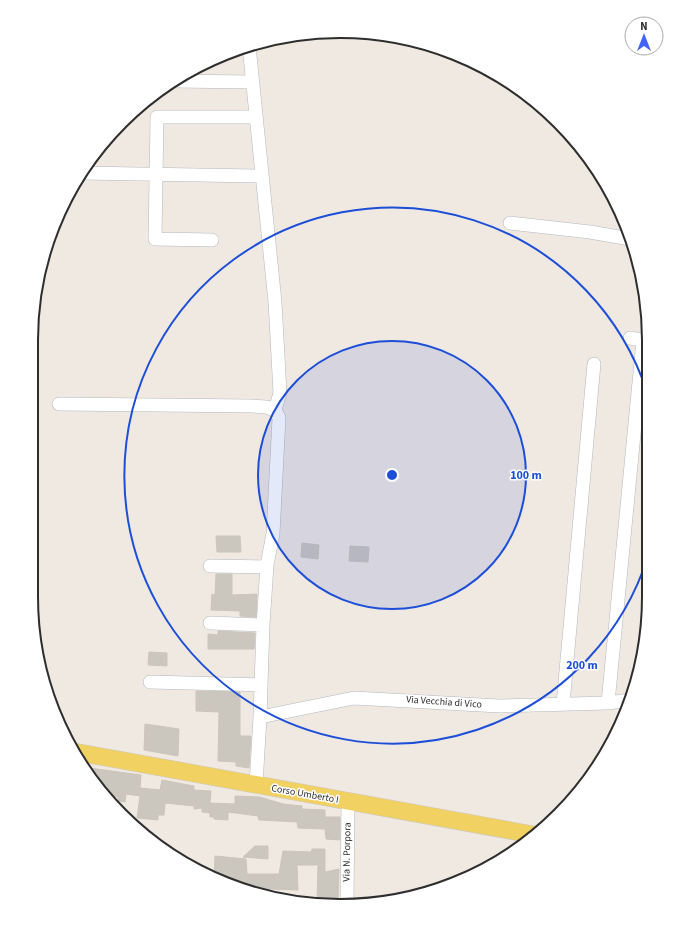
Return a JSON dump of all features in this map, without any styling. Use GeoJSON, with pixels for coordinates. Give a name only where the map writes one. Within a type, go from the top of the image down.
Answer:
{"type":"FeatureCollection","features":[{"type":"Feature","properties":{"kind":"main road","name":"Corso Umberto I"},"geometry":{"type":"LineString","coordinates":[[81,753],[528,834]]}},
{"type":"Feature","properties":{"kind":"street"},"geometry":{"type":"LineString","coordinates":[[249,52],[275,302],[280,393],[275,410],[279,418],[276,483],[272,534],[267,566],[263,625],[256,785]]}},
{"type":"Feature","properties":{"kind":"street"},"geometry":{"type":"LineString","coordinates":[[184,81],[252,82]]}},
{"type":"Feature","properties":{"kind":"street"},"geometry":{"type":"LineString","coordinates":[[212,240],[155,239],[157,117],[256,117]]}},
{"type":"Feature","properties":{"kind":"street"},"geometry":{"type":"LineString","coordinates":[[88,174],[262,176]]}},
{"type":"Feature","properties":{"kind":"street"},"geometry":{"type":"LineString","coordinates":[[510,223],[590,232],[624,238]]}},
{"type":"Feature","properties":{"kind":"street"},"geometry":{"type":"LineString","coordinates":[[630,338],[642,340]]}},
{"type":"Feature","properties":{"kind":"street"},"geometry":{"type":"LineString","coordinates":[[563,704],[594,364]]}},
{"type":"Feature","properties":{"kind":"street"},"geometry":{"type":"LineString","coordinates":[[608,703],[642,370]]}},
{"type":"Feature","properties":{"kind":"street"},"geometry":{"type":"LineString","coordinates":[[59,404],[252,406],[266,407],[275,410]]}},
{"type":"Feature","properties":{"kind":"street"},"geometry":{"type":"LineString","coordinates":[[210,566],[267,566]]}},
{"type":"Feature","properties":{"kind":"street"},"geometry":{"type":"LineString","coordinates":[[210,623],[263,625]]}},
{"type":"Feature","properties":{"kind":"street"},"geometry":{"type":"LineString","coordinates":[[150,682],[261,685]]}},
{"type":"Feature","properties":{"kind":"street","name":"Via Vecchia di Vico"},"geometry":{"type":"LineString","coordinates":[[260,717],[354,698],[499,706],[608,703],[623,701]]}},
{"type":"Feature","properties":{"kind":"street","name":"Via N. Porpora"},"geometry":{"type":"LineString","coordinates":[[346,899],[348,801]]}},
{"type":"Feature","properties":{"kind":"building"},"geometry":{"type":"Polygon","coordinates":[[[216,536],[240,536],[241,552],[217,552],[216,536]]]}},
{"type":"Feature","properties":{"kind":"building"},"geometry":{"type":"Polygon","coordinates":[[[302,543],[319,545],[318,559],[301,557],[302,543]]]}},
{"type":"Feature","properties":{"kind":"building"},"geometry":{"type":"Polygon","coordinates":[[[350,546],[369,547],[368,562],[349,561],[350,546]]]}},
{"type":"Feature","properties":{"kind":"building"},"geometry":{"type":"Polygon","coordinates":[[[216,574],[232,574],[232,595],[257,594],[256,617],[240,616],[240,611],[211,610],[212,594],[215,595],[216,574]]]}},
{"type":"Feature","properties":{"kind":"building"},"geometry":{"type":"Polygon","coordinates":[[[218,631],[255,633],[254,649],[208,649],[208,634],[218,635],[218,631]]]}},
{"type":"Feature","properties":{"kind":"building"},"geometry":{"type":"Polygon","coordinates":[[[149,652],[167,653],[167,666],[148,665],[149,652]]]}},
{"type":"Feature","properties":{"kind":"building"},"geometry":{"type":"Polygon","coordinates":[[[196,691],[240,692],[240,736],[251,736],[249,768],[236,766],[236,762],[218,761],[219,712],[196,711],[196,691]]]}},
{"type":"Feature","properties":{"kind":"building"},"geometry":{"type":"Polygon","coordinates":[[[145,724],[179,729],[178,756],[144,750],[145,724]]]}},
{"type":"Feature","properties":{"kind":"building"},"geometry":{"type":"Polygon","coordinates":[[[91,768],[141,775],[140,788],[160,790],[162,780],[194,786],[194,790],[211,791],[210,803],[235,804],[235,796],[260,797],[283,804],[302,806],[302,809],[325,810],[325,817],[340,817],[340,840],[326,839],[325,829],[298,828],[297,822],[259,820],[258,816],[228,812],[228,820],[214,819],[214,817],[210,817],[210,813],[202,812],[202,808],[194,809],[194,806],[165,803],[164,815],[158,815],[158,820],[137,818],[140,796],[126,794],[125,802],[118,801],[118,797],[114,797],[91,768]]]}},
{"type":"Feature","properties":{"kind":"building"},"geometry":{"type":"Polygon","coordinates":[[[255,846],[268,846],[268,859],[243,857],[255,846]]]}},
{"type":"Feature","properties":{"kind":"building"},"geometry":{"type":"Polygon","coordinates":[[[312,849],[325,849],[325,872],[339,869],[338,899],[317,898],[318,865],[297,865],[298,890],[270,889],[270,891],[262,889],[214,872],[215,856],[246,859],[247,874],[279,874],[283,851],[311,852],[312,849]]]}}]}
